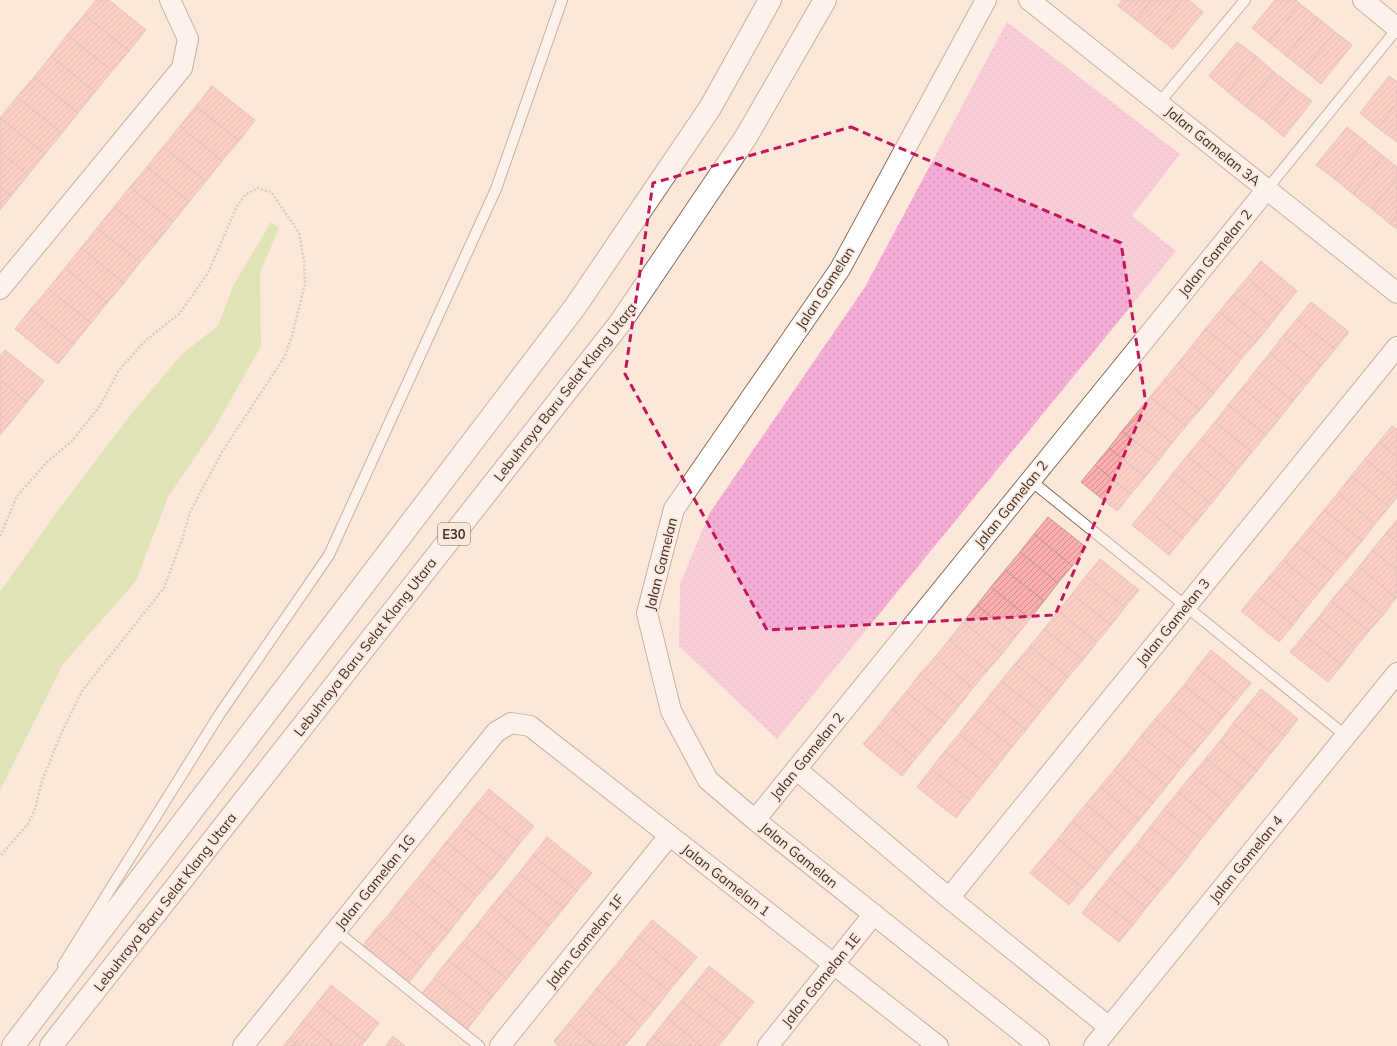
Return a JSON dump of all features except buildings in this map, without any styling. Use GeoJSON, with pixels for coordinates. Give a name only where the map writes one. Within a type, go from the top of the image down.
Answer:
{"type":"FeatureCollection","features":[{"type":"Feature","properties":{"kind":"highway"},"geometry":{"type":"LineString","coordinates":[[12,1046],[575,307],[710,108],[770,0]]}},
{"type":"Feature","properties":{"kind":"highway","name":"Lebuhraya Baru Selat Klang Utara"},"geometry":{"type":"LineString","coordinates":[[51,1046],[620,323],[746,137],[825,0]]}},
{"type":"Feature","properties":{"kind":"street"},"geometry":{"type":"LineString","coordinates":[[0,289],[182,68],[188,39],[170,0]]}},
{"type":"Feature","properties":{"kind":"street","name":"Jalan Gamelan"},"geometry":{"type":"LineString","coordinates":[[986,0],[840,269],[674,509],[647,612],[671,711],[708,780],[755,820],[1039,1046]]}},
{"type":"Feature","properties":{"kind":"street","name":"Jalan Gamelan 3A"},"geometry":{"type":"LineString","coordinates":[[1029,0],[1397,293]]}},
{"type":"Feature","properties":{"kind":"street"},"geometry":{"type":"LineString","coordinates":[[1363,0],[1397,29]]}},
{"type":"Feature","properties":{"kind":"street","name":"Jalan Gamelan 2"},"geometry":{"type":"LineString","coordinates":[[755,820],[1267,189]]}},
{"type":"Feature","properties":{"kind":"street","name":"Jalan Gamelan 3"},"geometry":{"type":"LineString","coordinates":[[949,898],[1397,347]]}},
{"type":"Feature","properties":{"kind":"street","name":"Jalan Gamelan 4"},"geometry":{"type":"LineString","coordinates":[[1094,1046],[1397,672]]}},
{"type":"Feature","properties":{"kind":"street","name":"Jalan Gamelan 1"},"geometry":{"type":"LineString","coordinates":[[511,723],[530,726],[938,1046]]}},
{"type":"Feature","properties":{"kind":"street","name":"Jalan Gamelan 1G"},"geometry":{"type":"LineString","coordinates":[[243,1046],[496,732],[511,723]]}},
{"type":"Feature","properties":{"kind":"street"},"geometry":{"type":"LineString","coordinates":[[796,769],[949,898],[1109,1027]]}},
{"type":"Feature","properties":{"kind":"street","name":"Jalan Gamelan 1F"},"geometry":{"type":"LineString","coordinates":[[500,1046],[669,836]]}},
{"type":"Feature","properties":{"kind":"street","name":"Jalan Gamelan 1E"},"geometry":{"type":"LineString","coordinates":[[768,1046],[874,914]]}},
{"type":"Feature","properties":{"kind":"lane"},"geometry":{"type":"LineString","coordinates":[[12,1046],[219,714],[329,555],[496,189],[562,0]]}},
{"type":"Feature","properties":{"kind":"lane"},"geometry":{"type":"LineString","coordinates":[[1160,103],[1245,0]]}},
{"type":"Feature","properties":{"kind":"lane"},"geometry":{"type":"LineString","coordinates":[[1267,189],[1397,29]]}},
{"type":"Feature","properties":{"kind":"lane"},"geometry":{"type":"LineString","coordinates":[[1030,480],[1346,736]]}},
{"type":"Feature","properties":{"kind":"lane"},"geometry":{"type":"LineString","coordinates":[[336,931],[479,1046]]}},
{"type":"Feature","properties":{"kind":"path"},"geometry":{"type":"LineString","coordinates":[[0,536],[17,496],[48,461],[72,441],[100,406],[119,370],[145,340],[180,313],[208,273],[236,208],[245,195],[258,188],[272,193],[299,232],[304,260],[305,284],[292,336],[285,356],[222,452],[190,512],[183,537],[164,588],[82,691],[60,736],[42,781],[35,809],[28,824],[0,856]]}},
{"type":"Feature","properties":{"kind":"highlighted area"},"geometry":{"type":"Polygon","coordinates":[[[851,127],[1121,243],[1146,404],[1055,615],[767,630],[625,374],[653,183],[851,127]]]}},
{"type":"Feature","properties":{"kind":"shaded area"},"geometry":{"type":"Polygon","coordinates":[[[1007,22],[1180,154],[1132,216],[1176,251],[777,739],[679,646],[680,584],[709,514],[865,287],[1007,22]]]}},
{"type":"Feature","properties":{"kind":"shaded area"},"geometry":{"type":"Polygon","coordinates":[[[271,222],[279,228],[260,273],[261,346],[213,431],[168,497],[136,581],[63,664],[0,791],[0,592],[56,513],[132,413],[182,354],[218,326],[233,286],[271,222]]]}}]}
